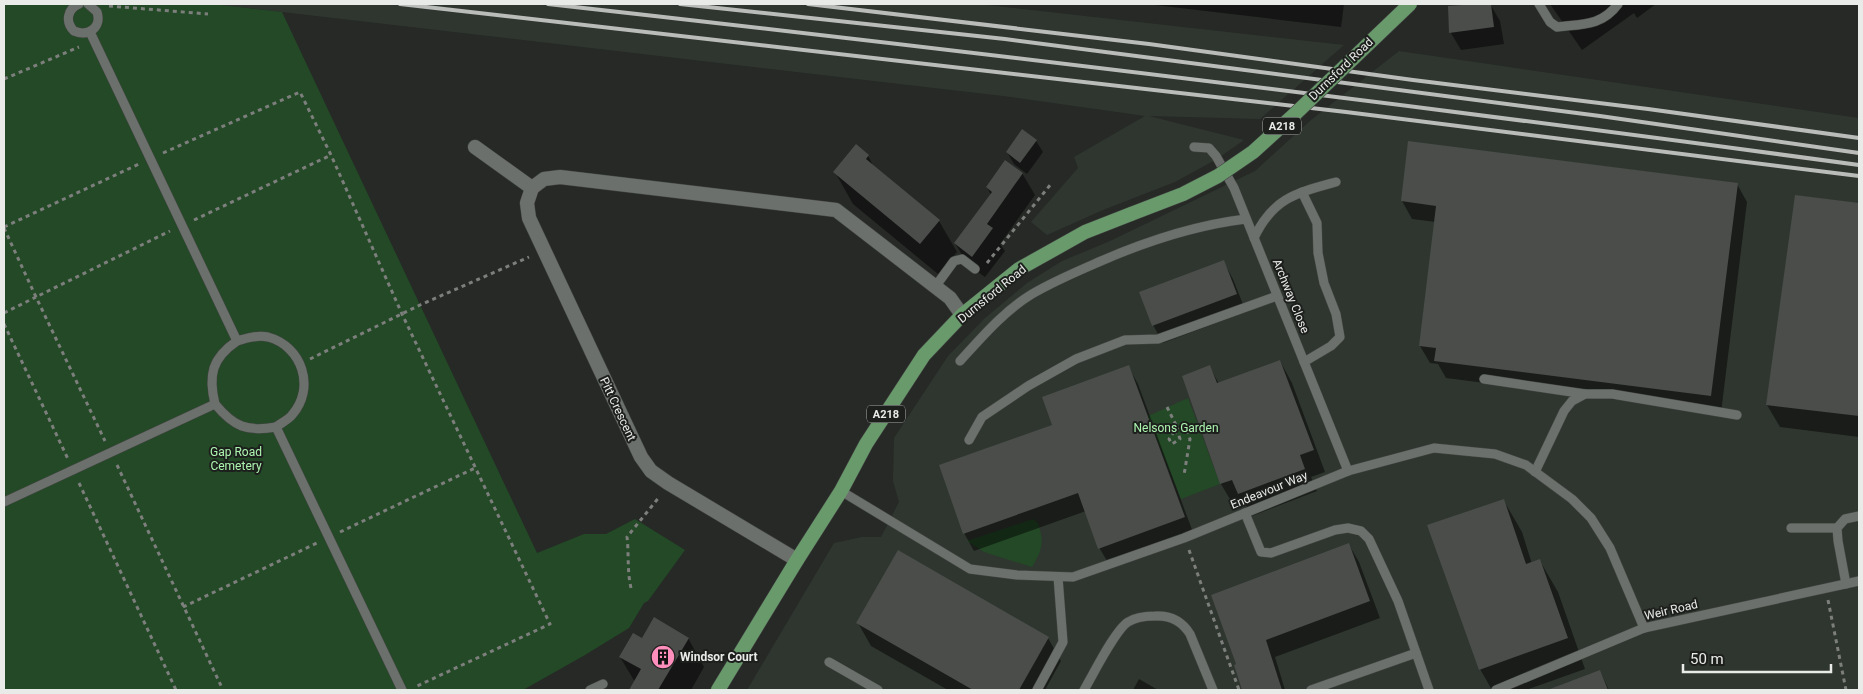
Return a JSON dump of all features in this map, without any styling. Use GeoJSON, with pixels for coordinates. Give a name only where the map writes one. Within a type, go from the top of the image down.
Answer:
{"type":"FeatureCollection","features":[{"type":"Feature","properties":{"kind":"main road","name":"Durnsford Road"},"geometry":{"type":"LineString","coordinates":[[718,690],[841,490],[866,444],[924,355],[962,315],[1019,269],[1085,232],[1183,194],[1218,176],[1253,152],[1410,4]]}},
{"type":"Feature","properties":{"kind":"street"},"geometry":{"type":"LineString","coordinates":[[475,147],[532,188],[544,179],[560,177],[836,210],[950,298],[962,315]]}},
{"type":"Feature","properties":{"kind":"street","name":"Pitt Crescent"},"geometry":{"type":"LineString","coordinates":[[532,188],[528,203],[529,218],[641,457],[651,471],[668,483],[797,560]]}},
{"type":"Feature","properties":{"kind":"lane"},"geometry":{"type":"LineString","coordinates":[[79,4],[69,12],[69,22],[74,31],[92,36]]}},
{"type":"Feature","properties":{"kind":"lane"},"geometry":{"type":"LineString","coordinates":[[89,4],[99,16],[92,36],[237,340]]}},
{"type":"Feature","properties":{"kind":"lane"},"geometry":{"type":"LineString","coordinates":[[1539,4],[1550,22],[1557,27],[1597,21],[1611,14],[1618,4]]}},
{"type":"Feature","properties":{"kind":"lane","name":"Archway Close"},"geometry":{"type":"LineString","coordinates":[[1194,148],[1209,148],[1216,156],[1234,188],[1348,471]]}},
{"type":"Feature","properties":{"kind":"lane"},"geometry":{"type":"LineString","coordinates":[[1254,238],[1261,222],[1277,204],[1302,192],[1336,182]]}},
{"type":"Feature","properties":{"kind":"lane"},"geometry":{"type":"LineString","coordinates":[[1302,192],[1317,223],[1318,253],[1324,283],[1336,314],[1340,337],[1330,346],[1304,362]]}},
{"type":"Feature","properties":{"kind":"lane"},"geometry":{"type":"LineString","coordinates":[[960,361],[994,324],[1032,294],[1076,271],[1140,244],[1217,222],[1246,219]]}},
{"type":"Feature","properties":{"kind":"lane"},"geometry":{"type":"LineString","coordinates":[[935,287],[954,261],[962,259],[975,269]]}},
{"type":"Feature","properties":{"kind":"lane"},"geometry":{"type":"LineString","coordinates":[[969,440],[982,417],[1028,386],[1076,359],[1124,340],[1158,339],[1277,296]]}},
{"type":"Feature","properties":{"kind":"lane"},"geometry":{"type":"LineString","coordinates":[[252,336],[267,337],[281,342],[293,352],[301,363],[304,383],[301,400],[292,415],[276,427],[260,430],[242,427],[227,418],[215,404],[212,390],[212,375],[217,360],[226,348],[237,340],[252,336]]}},
{"type":"Feature","properties":{"kind":"lane"},"geometry":{"type":"LineString","coordinates":[[1484,379],[1584,394],[1612,394],[1737,415]]}},
{"type":"Feature","properties":{"kind":"lane"},"geometry":{"type":"LineString","coordinates":[[1535,472],[1564,412],[1572,401],[1584,394]]}},
{"type":"Feature","properties":{"kind":"lane"},"geometry":{"type":"LineString","coordinates":[[4,502],[215,404]]}},
{"type":"Feature","properties":{"kind":"lane"},"geometry":{"type":"LineString","coordinates":[[276,427],[402,690]]}},
{"type":"Feature","properties":{"kind":"lane","name":"Endeavour Way"},"geometry":{"type":"LineString","coordinates":[[841,490],[970,569],[1017,575],[1072,577],[1184,538],[1348,471],[1434,448],[1495,454],[1526,465],[1572,499],[1591,518],[1610,548],[1644,628]]}},
{"type":"Feature","properties":{"kind":"lane"},"geometry":{"type":"LineString","coordinates":[[1244,513],[1261,552],[1271,554],[1335,530],[1348,528],[1361,531],[1369,539],[1398,601],[1429,690]]}},
{"type":"Feature","properties":{"kind":"lane"},"geometry":{"type":"LineString","coordinates":[[1790,528],[1837,528],[1846,519],[1859,516]]}},
{"type":"Feature","properties":{"kind":"lane"},"geometry":{"type":"LineString","coordinates":[[1837,528],[1846,584]]}},
{"type":"Feature","properties":{"kind":"lane"},"geometry":{"type":"LineString","coordinates":[[1037,690],[1063,642],[1058,576]]}},
{"type":"Feature","properties":{"kind":"lane","name":"Weir Road"},"geometry":{"type":"LineString","coordinates":[[1496,690],[1644,628],[1859,581]]}},
{"type":"Feature","properties":{"kind":"lane"},"geometry":{"type":"LineString","coordinates":[[1084,690],[1126,622],[1136,618],[1163,615],[1176,619],[1185,626],[1213,690]]}},
{"type":"Feature","properties":{"kind":"lane"},"geometry":{"type":"LineString","coordinates":[[1311,690],[1416,653]]}},
{"type":"Feature","properties":{"kind":"lane"},"geometry":{"type":"LineString","coordinates":[[829,662],[878,690]]}},
{"type":"Feature","properties":{"kind":"lane"},"geometry":{"type":"LineString","coordinates":[[590,690],[603,684]]}},
{"type":"Feature","properties":{"kind":"path"},"geometry":{"type":"LineString","coordinates":[[89,4],[208,14]]}},
{"type":"Feature","properties":{"kind":"path"},"geometry":{"type":"LineString","coordinates":[[4,79],[92,36]]}},
{"type":"Feature","properties":{"kind":"path"},"geometry":{"type":"LineString","coordinates":[[300,92],[331,155],[402,314],[550,624],[408,690]]}},
{"type":"Feature","properties":{"kind":"path"},"geometry":{"type":"LineString","coordinates":[[984,265],[1051,184]]}},
{"type":"Feature","properties":{"kind":"path"},"geometry":{"type":"LineString","coordinates":[[4,226],[223,690]]}},
{"type":"Feature","properties":{"kind":"path"},"geometry":{"type":"LineString","coordinates":[[301,363],[402,314],[543,250]]}},
{"type":"Feature","properties":{"kind":"path"},"geometry":{"type":"LineString","coordinates":[[4,313],[36,297]]}},
{"type":"Feature","properties":{"kind":"path"},"geometry":{"type":"LineString","coordinates":[[4,324],[176,690]]}},
{"type":"Feature","properties":{"kind":"path"},"geometry":{"type":"LineString","coordinates":[[1167,407],[1177,427],[1187,431],[1190,439],[1184,475]]}},
{"type":"Feature","properties":{"kind":"path"},"geometry":{"type":"LineString","coordinates":[[1173,432],[1177,427]]}},
{"type":"Feature","properties":{"kind":"path"},"geometry":{"type":"LineString","coordinates":[[632,588],[629,577],[627,536],[668,483]]}},
{"type":"Feature","properties":{"kind":"path"},"geometry":{"type":"LineString","coordinates":[[1184,538],[1239,690]]}},
{"type":"Feature","properties":{"kind":"path"},"geometry":{"type":"LineString","coordinates":[[1832,618],[1846,690]]}},
{"type":"Feature","properties":{"kind":"shaded area"},"geometry":{"type":"Polygon","coordinates":[[[213,4],[978,4],[1344,45],[1260,119],[1149,116],[1244,140],[1217,159],[1175,182],[1103,210],[1047,235],[1031,222],[1078,168],[1074,157],[1145,116],[1003,96],[213,4]]]}},
{"type":"Feature","properties":{"kind":"shaded area"},"geometry":{"type":"Polygon","coordinates":[[[1399,51],[1859,118],[1859,690],[747,690],[834,543],[862,537],[881,537],[899,502],[893,481],[894,438],[948,356],[985,318],[1027,283],[1062,261],[1110,241],[1255,171],[1311,120],[1399,51]]]}},
{"type":"Feature","properties":{"kind":"green space","name":"Gap Road Cemetery"},"geometry":{"type":"Polygon","coordinates":[[[4,4],[213,4],[282,12],[537,553],[584,534],[606,534],[635,519],[685,550],[648,601],[644,603],[629,628],[523,690],[4,690],[4,4]]]}},
{"type":"Feature","properties":{"kind":"green space","name":"Nelsons Garden"},"geometry":{"type":"Polygon","coordinates":[[[1188,398],[1220,484],[1181,499],[1148,416],[1188,398]]]}},
{"type":"Feature","properties":{"kind":"green space"},"geometry":{"type":"Polygon","coordinates":[[[1033,519],[1038,523],[1042,541],[1032,567],[984,552],[967,541],[1033,519]]]}},
{"type":"Feature","properties":{"kind":"building"},"geometry":{"type":"Polygon","coordinates":[[[1491,4],[1494,27],[1449,33],[1448,6],[1491,4]]]}},
{"type":"Feature","properties":{"kind":"building"},"geometry":{"type":"Polygon","coordinates":[[[1022,129],[1037,140],[1020,163],[1006,152],[1022,129]]]}},
{"type":"Feature","properties":{"kind":"building"},"geometry":{"type":"Polygon","coordinates":[[[1408,141],[1738,183],[1711,396],[1434,361],[1436,348],[1419,346],[1436,206],[1401,201],[1408,141]]]}},
{"type":"Feature","properties":{"kind":"building"},"geometry":{"type":"Polygon","coordinates":[[[856,144],[869,155],[866,159],[940,220],[920,244],[833,172],[856,144]]]}},
{"type":"Feature","properties":{"kind":"building"},"geometry":{"type":"Polygon","coordinates":[[[1005,160],[1023,173],[987,224],[993,228],[972,257],[954,243],[992,192],[986,187],[1005,160]]]}},
{"type":"Feature","properties":{"kind":"building"},"geometry":{"type":"Polygon","coordinates":[[[1795,195],[1859,203],[1859,416],[1766,405],[1795,195]]]}},
{"type":"Feature","properties":{"kind":"building"},"geometry":{"type":"Polygon","coordinates":[[[1224,260],[1237,294],[1152,326],[1139,292],[1224,260]]]}},
{"type":"Feature","properties":{"kind":"building"},"geometry":{"type":"Polygon","coordinates":[[[1280,360],[1314,450],[1300,455],[1305,469],[1238,494],[1232,480],[1220,484],[1182,376],[1210,365],[1217,383],[1280,360]]]}},
{"type":"Feature","properties":{"kind":"building"},"geometry":{"type":"Polygon","coordinates":[[[1129,365],[1185,517],[1098,549],[1078,493],[963,534],[939,465],[1052,425],[1042,397],[1129,365]]]}},
{"type":"Feature","properties":{"kind":"building"},"geometry":{"type":"Polygon","coordinates":[[[1504,499],[1526,564],[1540,559],[1568,638],[1479,670],[1427,525],[1504,499]]]}},
{"type":"Feature","properties":{"kind":"building"},"geometry":{"type":"Polygon","coordinates":[[[1349,543],[1370,601],[1266,640],[1282,690],[1242,690],[1234,665],[1236,664],[1211,595],[1349,543]]]}},
{"type":"Feature","properties":{"kind":"building"},"geometry":{"type":"Polygon","coordinates":[[[898,550],[1049,637],[1019,690],[973,690],[856,623],[898,550]]]}},
{"type":"Feature","properties":{"kind":"building","name":"Windsor Court"},"geometry":{"type":"Polygon","coordinates":[[[654,617],[689,638],[658,690],[629,690],[641,669],[619,657],[633,633],[642,638],[654,617]]]}},
{"type":"Feature","properties":{"kind":"building"},"geometry":{"type":"Polygon","coordinates":[[[1600,670],[1608,690],[1550,689],[1600,670]]]}},
{"type":"Feature","properties":{"kind":"railway"},"geometry":{"type":"LineString","coordinates":[[400,4],[1346,112],[1859,176]]}},
{"type":"Feature","properties":{"kind":"railway"},"geometry":{"type":"LineString","coordinates":[[548,4],[1204,81],[1859,165]]}},
{"type":"Feature","properties":{"kind":"railway"},"geometry":{"type":"LineString","coordinates":[[680,4],[1005,39],[1600,116],[1859,153]]}},
{"type":"Feature","properties":{"kind":"railway"},"geometry":{"type":"LineString","coordinates":[[808,4],[1149,44],[1859,138]]}},
{"type":"Feature","properties":{"kind":"place","name":"Windsor Court"},"geometry":{"type":"Point","coordinates":[663,657]}}]}
